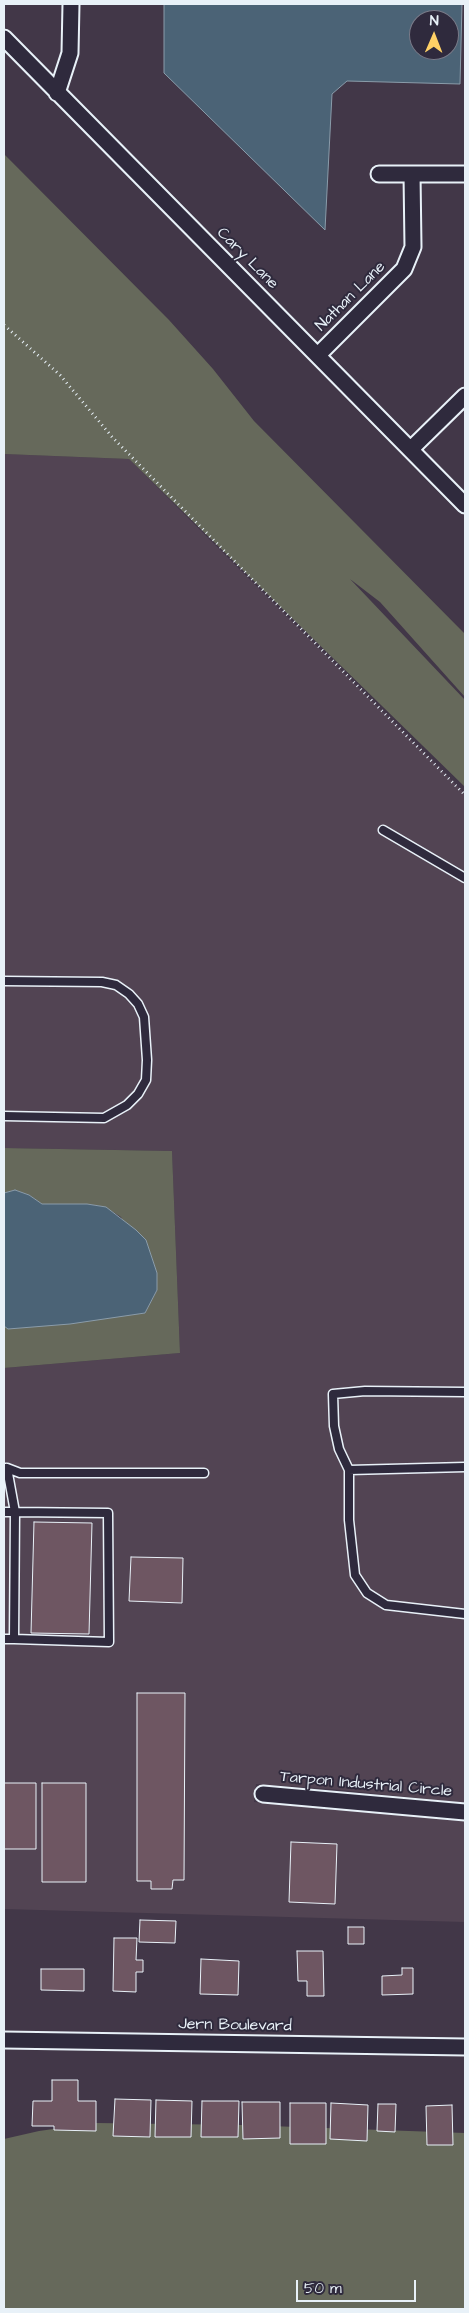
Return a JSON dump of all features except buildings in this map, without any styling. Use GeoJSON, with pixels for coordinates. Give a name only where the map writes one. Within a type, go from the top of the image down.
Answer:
{"type":"FeatureCollection","features":[{"type":"Feature","properties":{"kind":"street"},"geometry":{"type":"LineString","coordinates":[[57,93],[70,53],[71,4]]}},
{"type":"Feature","properties":{"kind":"street","name":"Cary Lane"},"geometry":{"type":"LineString","coordinates":[[4,38],[465,505]]}},
{"type":"Feature","properties":{"kind":"street"},"geometry":{"type":"LineString","coordinates":[[379,174],[465,174]]}},
{"type":"Feature","properties":{"kind":"street","name":"Nathan Lane"},"geometry":{"type":"LineString","coordinates":[[318,355],[404,269],[413,247],[412,174]]}},
{"type":"Feature","properties":{"kind":"street"},"geometry":{"type":"LineString","coordinates":[[411,449],[465,396]]}},
{"type":"Feature","properties":{"kind":"street","name":"Tarpon Industrial Circle"},"geometry":{"type":"LineString","coordinates":[[263,1794],[465,1812]]}},
{"type":"Feature","properties":{"kind":"street","name":"Jern Boulevard"},"geometry":{"type":"LineString","coordinates":[[4,2040],[465,2048]]}},
{"type":"Feature","properties":{"kind":"lane"},"geometry":{"type":"LineString","coordinates":[[383,830],[465,878]]}},
{"type":"Feature","properties":{"kind":"lane"},"geometry":{"type":"LineString","coordinates":[[4,981],[102,982],[116,985],[129,994],[138,1004],[144,1017],[147,1060],[146,1080],[138,1094],[127,1105],[104,1118],[4,1116]]}},
{"type":"Feature","properties":{"kind":"lane"},"geometry":{"type":"LineString","coordinates":[[465,1392],[365,1391],[333,1394],[334,1426],[339,1449],[349,1470],[349,1520],[355,1575],[367,1593],[386,1605],[465,1614]]}},
{"type":"Feature","properties":{"kind":"lane"},"geometry":{"type":"LineString","coordinates":[[5,1468],[20,1473],[204,1473]]}},
{"type":"Feature","properties":{"kind":"lane"},"geometry":{"type":"LineString","coordinates":[[5,1468],[15,1512],[14,1640]]}},
{"type":"Feature","properties":{"kind":"lane"},"geometry":{"type":"LineString","coordinates":[[349,1470],[465,1468]]}},
{"type":"Feature","properties":{"kind":"lane"},"geometry":{"type":"LineString","coordinates":[[4,1512],[108,1513],[109,1642],[4,1639]]}},
{"type":"Feature","properties":{"kind":"path"},"geometry":{"type":"LineString","coordinates":[[4,325],[60,375],[113,438],[465,795]]}},
{"type":"Feature","properties":{"kind":"shaded area"},"geometry":{"type":"Polygon","coordinates":[[[4,454],[129,459],[465,794],[465,1803],[331,1789],[256,1784],[254,1802],[465,1821],[465,1922],[4,1909],[4,1368],[180,1353],[172,1151],[4,1148],[4,454]]]}},
{"type":"Feature","properties":{"kind":"green space"},"geometry":{"type":"Polygon","coordinates":[[[4,154],[169,320],[213,369],[254,421],[465,634],[465,697],[380,602],[350,579],[465,700],[465,787],[129,459],[4,454],[4,154]]]}},
{"type":"Feature","properties":{"kind":"green space"},"geometry":{"type":"Polygon","coordinates":[[[4,1148],[172,1151],[180,1353],[4,1368],[4,1326],[8,1329],[145,1313],[157,1290],[121,1217],[105,1207],[87,1204],[42,1204],[29,1195],[15,1190],[4,1193],[4,1148]]]}},
{"type":"Feature","properties":{"kind":"green space"},"geometry":{"type":"Polygon","coordinates":[[[96,2123],[242,2125],[465,2133],[465,2309],[4,2309],[4,2139],[39,2131],[96,2123]]]}},
{"type":"Feature","properties":{"kind":"water"},"geometry":{"type":"Polygon","coordinates":[[[164,4],[462,4],[460,84],[347,81],[332,94],[325,230],[164,73],[164,4]]]}},
{"type":"Feature","properties":{"kind":"water"},"geometry":{"type":"Polygon","coordinates":[[[15,1190],[29,1195],[42,1204],[87,1204],[106,1207],[136,1230],[146,1240],[157,1273],[157,1290],[145,1313],[70,1324],[8,1329],[4,1326],[4,1193],[15,1190]]]}}]}
